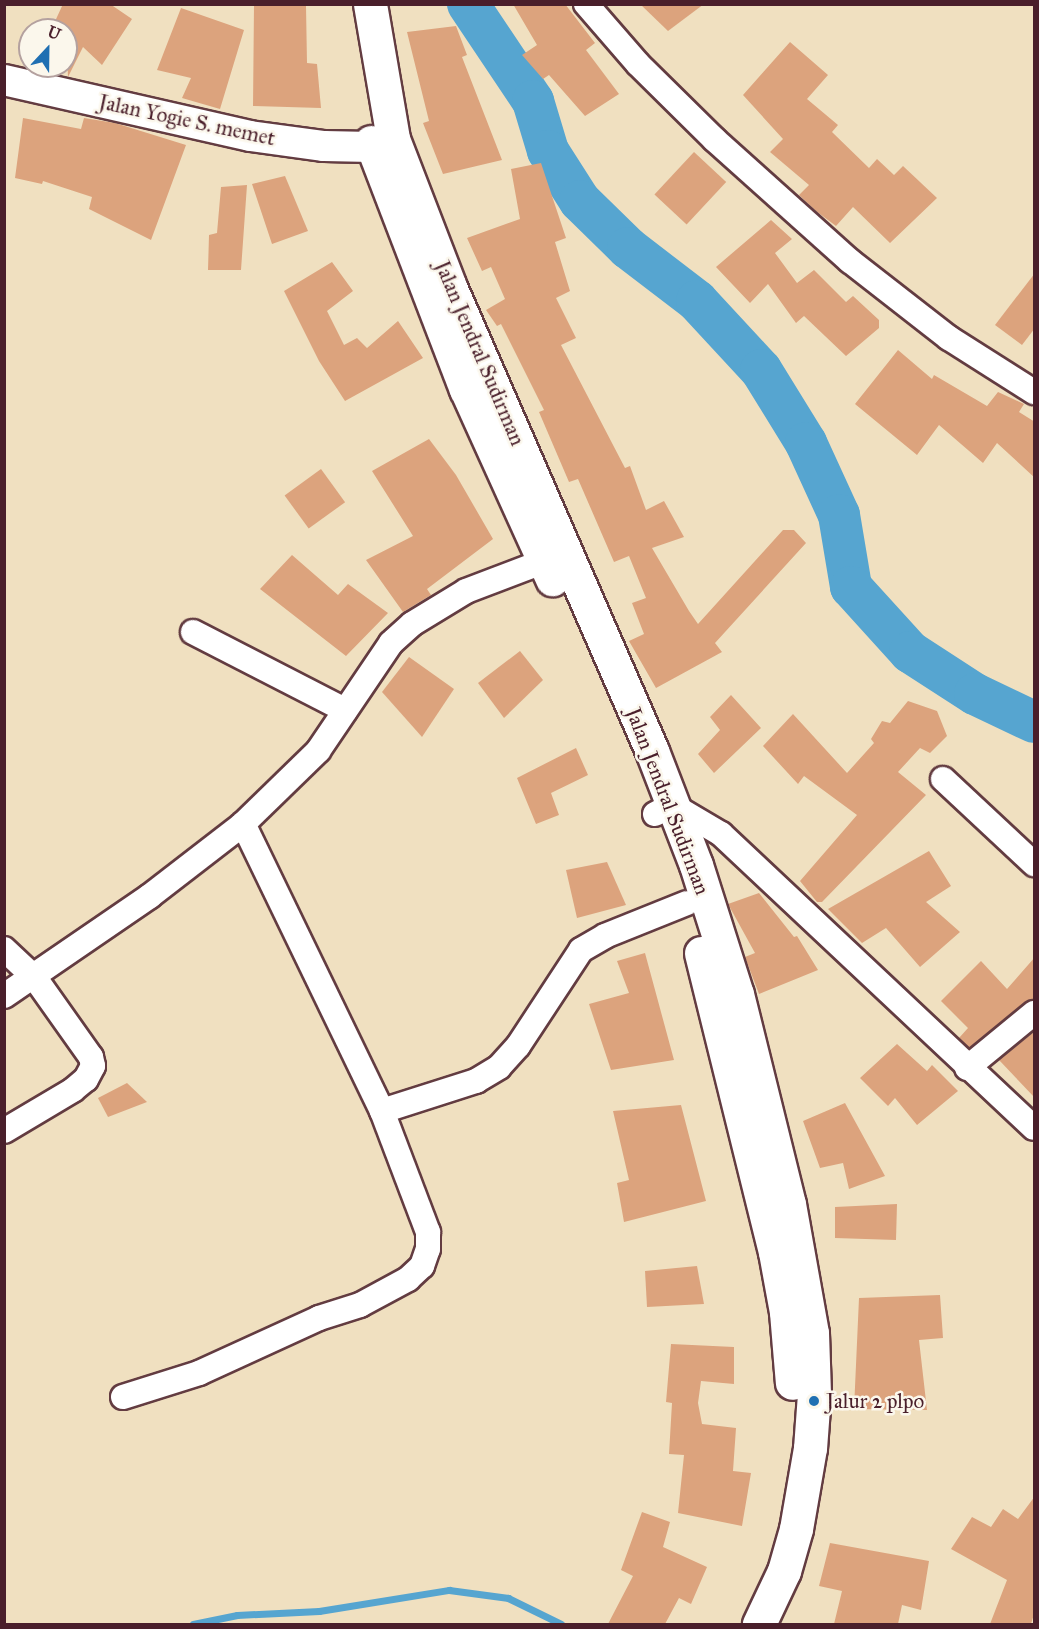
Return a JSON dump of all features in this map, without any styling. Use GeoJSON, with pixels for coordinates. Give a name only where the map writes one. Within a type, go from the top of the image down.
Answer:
{"type":"FeatureCollection","features":[{"type":"Feature","properties":{"kind":"highway","name":"Jalan Jendral Sudirman"},"geometry":{"type":"LineString","coordinates":[[350,4],[382,143],[465,389],[663,810],[696,865],[737,994],[789,1204],[812,1333],[814,1394],[802,1497],[784,1571],[759,1624]]}},
{"type":"Feature","properties":{"kind":"highway","name":"Jalan Jendral Sudirman"},"geometry":{"type":"LineString","coordinates":[[370,4],[382,143],[450,287],[652,751],[663,810],[721,1023],[775,1251],[792,1370],[789,1445],[778,1512],[744,1624]]}},
{"type":"Feature","properties":{"kind":"street"},"geometry":{"type":"LineString","coordinates":[[586,4],[638,64],[707,133],[850,261],[949,338],[1035,392]]}},
{"type":"Feature","properties":{"kind":"street","name":"Jalan Yogie S. memet"},"geometry":{"type":"LineString","coordinates":[[4,80],[250,136],[324,146],[382,143]]}},
{"type":"Feature","properties":{"kind":"street"},"geometry":{"type":"LineString","coordinates":[[4,996],[35,978],[243,824],[318,751],[391,643],[412,624],[466,591],[545,561]]}},
{"type":"Feature","properties":{"kind":"street"},"geometry":{"type":"LineString","coordinates":[[193,632],[345,710]]}},
{"type":"Feature","properties":{"kind":"street"},"geometry":{"type":"LineString","coordinates":[[943,779],[1035,864]]}},
{"type":"Feature","properties":{"kind":"street"},"geometry":{"type":"LineString","coordinates":[[663,810],[737,848],[967,1068],[1035,1128]]}},
{"type":"Feature","properties":{"kind":"street"},"geometry":{"type":"LineString","coordinates":[[123,1397],[199,1373],[319,1318],[360,1305],[391,1290],[422,1266],[428,1249],[428,1232],[382,1111],[243,824]]}},
{"type":"Feature","properties":{"kind":"street"},"geometry":{"type":"LineString","coordinates":[[382,1111],[476,1081],[500,1067],[518,1047],[581,951],[612,933],[687,903]]}},
{"type":"Feature","properties":{"kind":"street"},"geometry":{"type":"LineString","coordinates":[[4,949],[35,978],[91,1057],[93,1066],[86,1079],[73,1090],[4,1131]]}},
{"type":"Feature","properties":{"kind":"street"},"geometry":{"type":"LineString","coordinates":[[967,1068],[1035,1012]]}},
{"type":"Feature","properties":{"kind":"building"},"geometry":{"type":"Polygon","coordinates":[[[63,4],[110,4],[132,19],[102,65],[83,47],[78,57],[78,18],[57,18],[63,4]]]}},
{"type":"Feature","properties":{"kind":"building"},"geometry":{"type":"Polygon","coordinates":[[[254,4],[306,6],[307,63],[317,64],[321,108],[253,106],[254,4]]]}},
{"type":"Feature","properties":{"kind":"building"},"geometry":{"type":"Polygon","coordinates":[[[513,4],[565,4],[595,43],[586,50],[619,94],[585,116],[549,75],[543,79],[522,55],[537,45],[513,4]]]}},
{"type":"Feature","properties":{"kind":"building"},"geometry":{"type":"Polygon","coordinates":[[[640,4],[704,4],[668,31],[640,4]]]}},
{"type":"Feature","properties":{"kind":"building"},"geometry":{"type":"Polygon","coordinates":[[[181,8],[244,30],[220,109],[182,98],[191,78],[157,70],[181,8]]]}},
{"type":"Feature","properties":{"kind":"building"},"geometry":{"type":"Polygon","coordinates":[[[456,26],[467,55],[462,57],[502,160],[443,174],[423,123],[429,121],[407,32],[456,26]]]}},
{"type":"Feature","properties":{"kind":"building"},"geometry":{"type":"Polygon","coordinates":[[[790,42],[828,75],[807,99],[838,125],[832,132],[869,168],[877,159],[894,175],[903,166],[937,198],[890,243],[853,207],[836,226],[816,211],[799,195],[809,185],[770,152],[783,139],[743,95],[790,42]]]}},
{"type":"Feature","properties":{"kind":"building"},"geometry":{"type":"Polygon","coordinates":[[[23,118],[81,129],[84,118],[115,123],[186,145],[151,240],[89,209],[92,197],[43,181],[42,184],[15,178],[23,118]]]}},
{"type":"Feature","properties":{"kind":"building"},"geometry":{"type":"Polygon","coordinates":[[[694,152],[726,182],[687,224],[654,194],[694,152]]]}},
{"type":"Feature","properties":{"kind":"building"},"geometry":{"type":"Polygon","coordinates":[[[541,163],[566,238],[555,242],[570,291],[556,298],[576,338],[561,345],[625,468],[630,466],[646,510],[664,501],[684,537],[652,548],[698,624],[783,530],[794,530],[806,543],[715,643],[722,652],[656,688],[629,641],[644,634],[632,603],[646,598],[629,556],[614,562],[578,479],[569,482],[539,412],[544,410],[501,324],[497,326],[486,310],[505,299],[491,267],[482,271],[467,238],[520,219],[511,169],[541,163]]]}},
{"type":"Feature","properties":{"kind":"building"},"geometry":{"type":"Polygon","coordinates":[[[285,176],[308,231],[272,244],[252,184],[285,176]]]}},
{"type":"Feature","properties":{"kind":"building"},"geometry":{"type":"Polygon","coordinates":[[[247,185],[241,270],[208,270],[209,235],[217,233],[221,187],[247,185]]]}},
{"type":"Feature","properties":{"kind":"building"},"geometry":{"type":"Polygon","coordinates":[[[771,220],[792,239],[775,253],[797,283],[814,270],[846,302],[853,296],[879,320],[879,328],[846,356],[804,316],[796,323],[768,284],[750,303],[716,267],[771,220]]]}},
{"type":"Feature","properties":{"kind":"building"},"geometry":{"type":"Polygon","coordinates":[[[332,262],[353,291],[327,311],[344,345],[357,338],[367,348],[398,321],[423,358],[345,401],[319,361],[284,291],[332,262]]]}},
{"type":"Feature","properties":{"kind":"building"},"geometry":{"type":"Polygon","coordinates":[[[1035,273],[1035,328],[1022,345],[995,325],[1035,273]]]}},
{"type":"Feature","properties":{"kind":"building"},"geometry":{"type":"Polygon","coordinates":[[[898,350],[932,379],[934,375],[987,406],[998,392],[1024,404],[1019,412],[1035,422],[1035,478],[997,443],[983,463],[939,425],[917,455],[855,404],[898,350]]]}},
{"type":"Feature","properties":{"kind":"building"},"geometry":{"type":"Polygon","coordinates":[[[429,439],[456,475],[493,539],[427,589],[431,595],[403,612],[366,560],[413,536],[372,471],[429,439]]]}},
{"type":"Feature","properties":{"kind":"building"},"geometry":{"type":"Polygon","coordinates":[[[321,469],[345,502],[309,529],[285,495],[321,469]]]}},
{"type":"Feature","properties":{"kind":"building"},"geometry":{"type":"Polygon","coordinates":[[[292,555],[338,595],[348,584],[388,613],[346,656],[260,589],[292,555]]]}},
{"type":"Feature","properties":{"kind":"building"},"geometry":{"type":"Polygon","coordinates":[[[520,651],[543,680],[504,718],[478,683],[520,651]]]}},
{"type":"Feature","properties":{"kind":"building"},"geometry":{"type":"Polygon","coordinates":[[[409,657],[454,689],[422,737],[382,692],[409,657]]]}},
{"type":"Feature","properties":{"kind":"building"},"geometry":{"type":"Polygon","coordinates":[[[731,695],[761,728],[714,773],[698,754],[720,730],[710,717],[731,695]]]}},
{"type":"Feature","properties":{"kind":"building"},"geometry":{"type":"Polygon","coordinates":[[[908,701],[937,711],[947,736],[930,753],[920,748],[898,772],[926,795],[822,902],[817,902],[800,881],[857,815],[804,776],[798,784],[763,746],[793,714],[847,773],[874,743],[871,739],[882,721],[890,723],[908,701]]]}},
{"type":"Feature","properties":{"kind":"building"},"geometry":{"type":"Polygon","coordinates":[[[576,748],[588,775],[551,793],[559,815],[536,824],[517,778],[576,748]]]}},
{"type":"Feature","properties":{"kind":"building"},"geometry":{"type":"Polygon","coordinates":[[[929,851],[951,886],[926,902],[960,932],[920,967],[886,928],[862,943],[828,909],[929,851]]]}},
{"type":"Feature","properties":{"kind":"building"},"geometry":{"type":"Polygon","coordinates":[[[607,862],[626,905],[577,918],[566,870],[607,862]]]}},
{"type":"Feature","properties":{"kind":"building"},"geometry":{"type":"Polygon","coordinates":[[[759,893],[794,937],[797,936],[818,970],[759,994],[745,957],[755,953],[728,904],[759,893]]]}},
{"type":"Feature","properties":{"kind":"building"},"geometry":{"type":"Polygon","coordinates":[[[645,953],[674,1060],[611,1070],[589,1004],[629,993],[617,961],[645,953]]]}},
{"type":"Feature","properties":{"kind":"building"},"geometry":{"type":"Polygon","coordinates":[[[1035,957],[1035,999],[1025,1002],[969,1048],[959,1038],[968,1028],[941,1001],[981,961],[1007,989],[1035,957]]]}},
{"type":"Feature","properties":{"kind":"building"},"geometry":{"type":"Polygon","coordinates":[[[1035,1031],[1035,1098],[999,1060],[1035,1031]]]}},
{"type":"Feature","properties":{"kind":"building"},"geometry":{"type":"Polygon","coordinates":[[[897,1044],[927,1071],[932,1065],[958,1091],[917,1125],[895,1098],[888,1106],[860,1078],[897,1044]]]}},
{"type":"Feature","properties":{"kind":"building"},"geometry":{"type":"Polygon","coordinates":[[[127,1083],[147,1102],[108,1117],[98,1098],[127,1083]]]}},
{"type":"Feature","properties":{"kind":"building"},"geometry":{"type":"Polygon","coordinates":[[[845,1103],[885,1176],[849,1189],[843,1163],[820,1168],[803,1121],[845,1103]]]}},
{"type":"Feature","properties":{"kind":"building"},"geometry":{"type":"Polygon","coordinates":[[[681,1105],[706,1201],[624,1222],[617,1183],[629,1180],[613,1111],[681,1105]]]}},
{"type":"Feature","properties":{"kind":"building"},"geometry":{"type":"Polygon","coordinates":[[[897,1204],[896,1240],[835,1238],[835,1207],[897,1204]]]}},
{"type":"Feature","properties":{"kind":"building"},"geometry":{"type":"Polygon","coordinates":[[[697,1266],[704,1304],[647,1307],[645,1271],[697,1266]]]}},
{"type":"Feature","properties":{"kind":"building"},"geometry":{"type":"Polygon","coordinates":[[[940,1295],[943,1338],[919,1340],[927,1410],[854,1409],[859,1298],[940,1295]]]}},
{"type":"Feature","properties":{"kind":"building"},"geometry":{"type":"Polygon","coordinates":[[[671,1344],[734,1347],[734,1384],[701,1381],[698,1403],[702,1424],[736,1428],[733,1471],[751,1473],[742,1526],[678,1513],[684,1455],[669,1454],[672,1403],[666,1402],[671,1344]]]}},
{"type":"Feature","properties":{"kind":"building"},"geometry":{"type":"Polygon","coordinates":[[[1035,1496],[1035,1611],[1031,1624],[990,1624],[1007,1580],[951,1549],[972,1517],[991,1527],[1003,1509],[1018,1519],[1035,1496]]]}},
{"type":"Feature","properties":{"kind":"building"},"geometry":{"type":"Polygon","coordinates":[[[642,1512],[670,1522],[663,1547],[707,1567],[691,1604],[679,1598],[665,1624],[608,1624],[633,1576],[621,1570],[642,1512]]]}},
{"type":"Feature","properties":{"kind":"building"},"geometry":{"type":"Polygon","coordinates":[[[830,1543],[929,1561],[921,1610],[902,1605],[898,1624],[834,1624],[842,1591],[819,1586],[830,1543]]]}},
{"type":"Feature","properties":{"kind":"waterway"},"geometry":{"type":"LineString","coordinates":[[468,4],[533,101],[548,151],[580,201],[628,248],[697,301],[761,370],[806,443],[839,515],[851,587],[910,652],[975,694],[1034,722]]}},
{"type":"Feature","properties":{"kind":"waterway"},"geometry":{"type":"LineString","coordinates":[[193,1624],[237,1615],[319,1611],[449,1590],[508,1598],[561,1624]]}},
{"type":"Feature","properties":{"kind":"place","name":"Jalur 2 plpo"},"geometry":{"type":"Point","coordinates":[814,1401]}}]}
